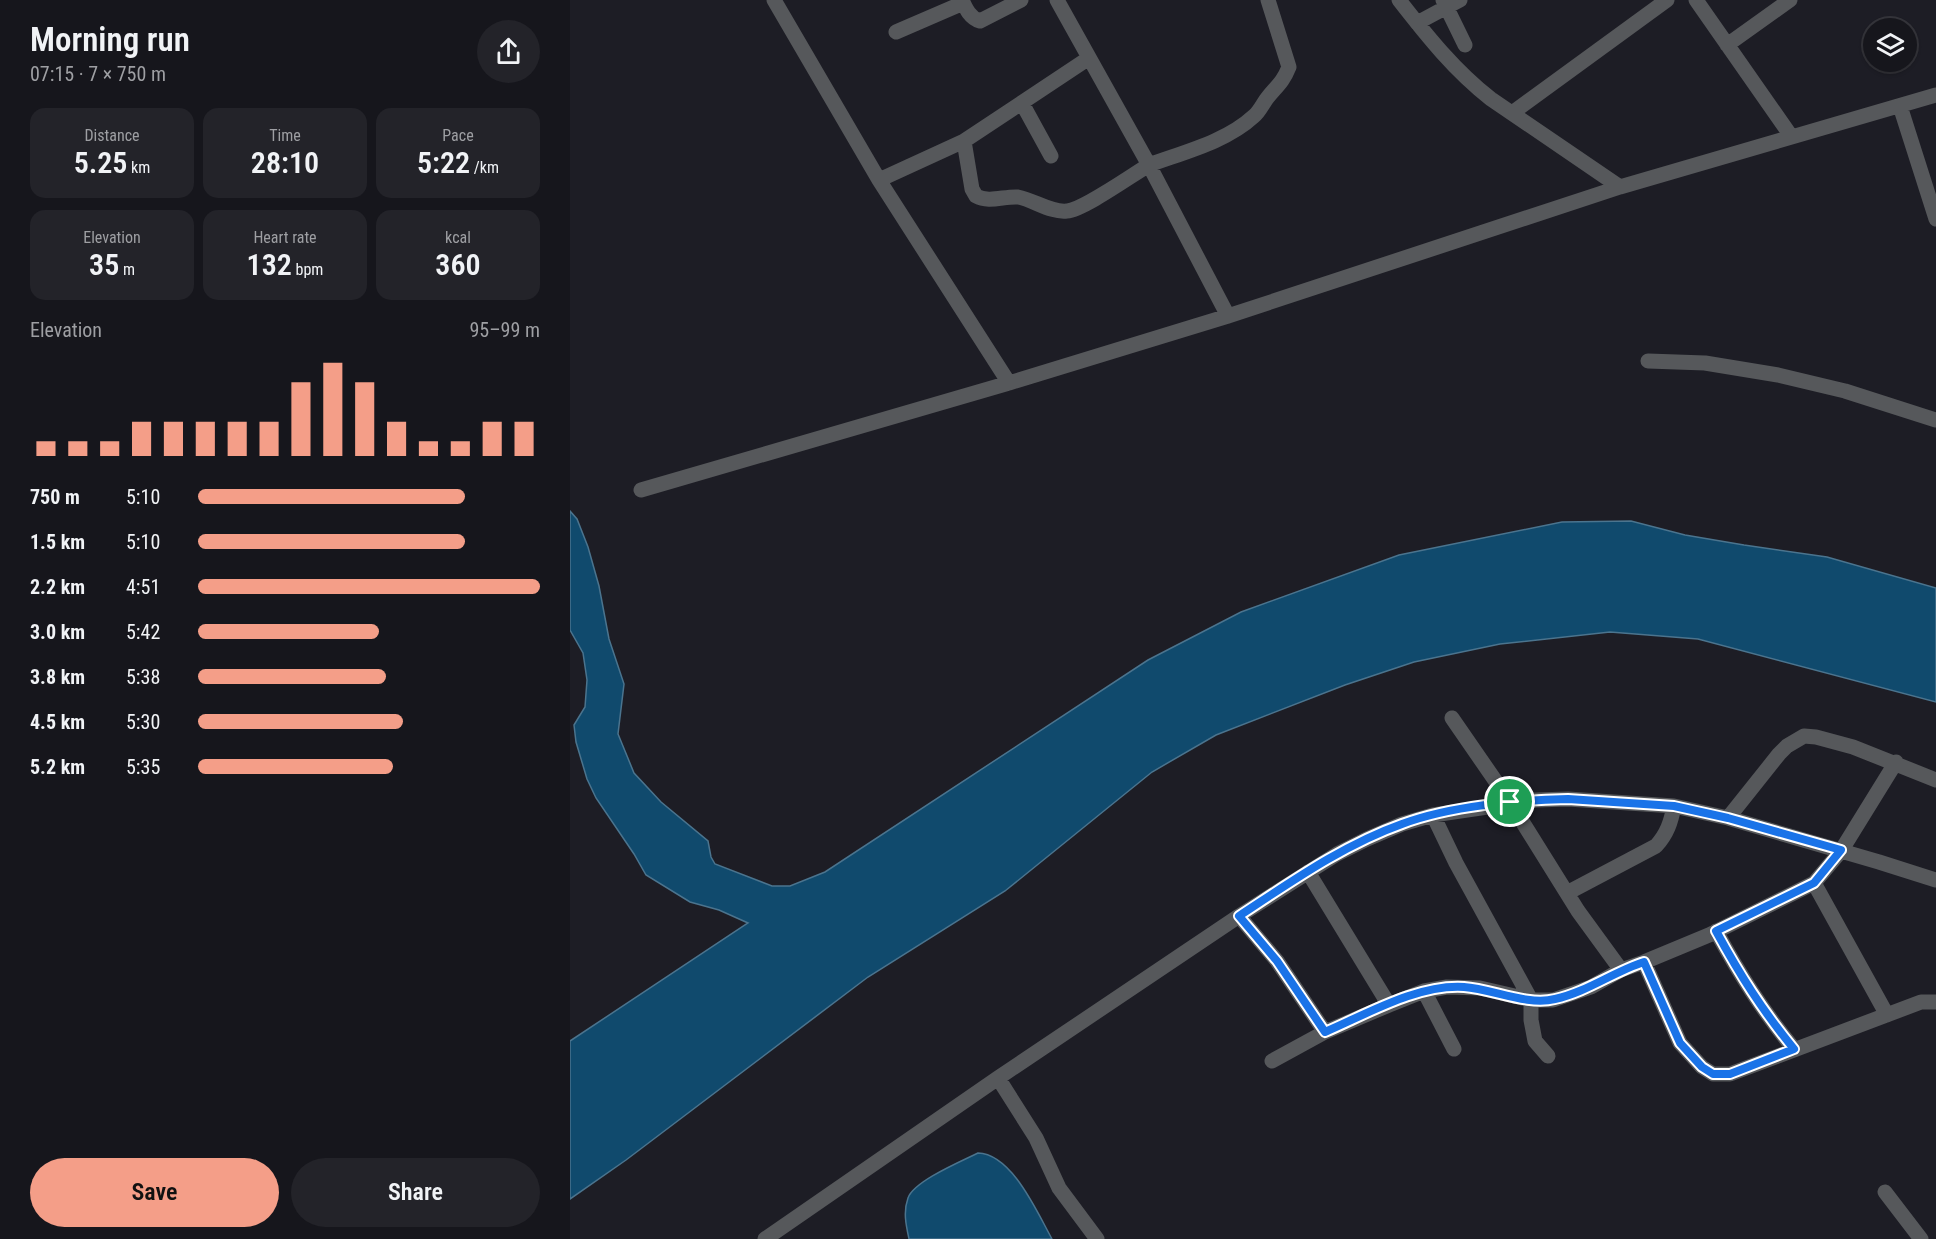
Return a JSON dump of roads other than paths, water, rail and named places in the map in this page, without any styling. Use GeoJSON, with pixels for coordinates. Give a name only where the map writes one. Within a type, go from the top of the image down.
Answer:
{"type":"FeatureCollection","features":[{"type":"Feature","properties":{"kind":"street"},"geometry":{"type":"LineString","coordinates":[[774,0],[879,180],[1009,383]]}},
{"type":"Feature","properties":{"kind":"street"},"geometry":{"type":"LineString","coordinates":[[896,32],[962,1],[969,14],[980,21],[1021,0]]}},
{"type":"Feature","properties":{"kind":"street"},"geometry":{"type":"LineString","coordinates":[[1057,0],[1149,165],[1228,316]]}},
{"type":"Feature","properties":{"kind":"street"},"geometry":{"type":"LineString","coordinates":[[964,141],[972,189],[976,196],[989,199],[1010,196],[1067,211],[1082,206],[1149,165],[1236,130],[1256,114],[1285,78],[1289,67],[1268,0]]}},
{"type":"Feature","properties":{"kind":"street"},"geometry":{"type":"LineString","coordinates":[[1399,0],[1453,65],[1472,84],[1620,187]]}},
{"type":"Feature","properties":{"kind":"street"},"geometry":{"type":"LineString","coordinates":[[1512,113],[1667,0]]}},
{"type":"Feature","properties":{"kind":"street"},"geometry":{"type":"LineString","coordinates":[[1696,0],[1791,136]]}},
{"type":"Feature","properties":{"kind":"street"},"geometry":{"type":"LineString","coordinates":[[1727,45],[1790,0]]}},
{"type":"Feature","properties":{"kind":"street"},"geometry":{"type":"LineString","coordinates":[[1417,23],[1450,2],[1466,45]]}},
{"type":"Feature","properties":{"kind":"street"},"geometry":{"type":"LineString","coordinates":[[879,180],[964,141],[1089,58]]}},
{"type":"Feature","properties":{"kind":"street"},"geometry":{"type":"LineString","coordinates":[[640,490],[1009,383],[1228,316],[1620,187],[1936,95]]}},
{"type":"Feature","properties":{"kind":"street"},"geometry":{"type":"LineString","coordinates":[[1023,103],[1051,156]]}},
{"type":"Feature","properties":{"kind":"street"},"geometry":{"type":"LineString","coordinates":[[1900,106],[1936,219]]}},
{"type":"Feature","properties":{"kind":"street"},"geometry":{"type":"LineString","coordinates":[[1648,361],[1705,363],[1778,375],[1845,391],[1936,420]]}},
{"type":"Feature","properties":{"kind":"street"},"geometry":{"type":"LineString","coordinates":[[1452,718],[1510,802],[1567,893],[1621,970]]}},
{"type":"Feature","properties":{"kind":"street"},"geometry":{"type":"LineString","coordinates":[[1728,818],[1779,754],[1787,746],[1804,736],[1853,747],[1896,762],[1936,780]]}},
{"type":"Feature","properties":{"kind":"street"},"geometry":{"type":"LineString","coordinates":[[1272,1060],[1325,1032],[1424,991],[1447,987],[1480,988],[1531,1000],[1553,1000],[1591,987],[1621,970],[1716,931],[1814,883],[1841,850],[1896,762]]}},
{"type":"Feature","properties":{"kind":"street"},"geometry":{"type":"LineString","coordinates":[[771,1237],[998,1078],[1239,916],[1308,872],[1367,839],[1402,824],[1433,815],[1510,802],[1568,799],[1674,806],[1728,818],[1936,880]]}},
{"type":"Feature","properties":{"kind":"street"},"geometry":{"type":"LineString","coordinates":[[1567,893],[1656,846],[1665,836],[1674,806]]}},
{"type":"Feature","properties":{"kind":"street"},"geometry":{"type":"LineString","coordinates":[[1433,815],[1456,863],[1531,1000],[1531,1020],[1535,1041],[1548,1056]]}},
{"type":"Feature","properties":{"kind":"street"},"geometry":{"type":"LineString","coordinates":[[1308,872],[1389,1005]]}},
{"type":"Feature","properties":{"kind":"street"},"geometry":{"type":"LineString","coordinates":[[1814,883],[1887,1015]]}},
{"type":"Feature","properties":{"kind":"street"},"geometry":{"type":"LineString","coordinates":[[1239,916],[1277,961],[1325,1032]]}},
{"type":"Feature","properties":{"kind":"street"},"geometry":{"type":"LineString","coordinates":[[1716,931],[1743,980],[1769,1019],[1794,1049]]}},
{"type":"Feature","properties":{"kind":"street"},"geometry":{"type":"LineString","coordinates":[[1644,962],[1680,1043],[1702,1067],[1713,1074],[1730,1074],[1921,1002],[1936,1002]]}},
{"type":"Feature","properties":{"kind":"street"},"geometry":{"type":"LineString","coordinates":[[1424,991],[1454,1048]]}},
{"type":"Feature","properties":{"kind":"street"},"geometry":{"type":"LineString","coordinates":[[998,1078],[1036,1138],[1059,1188],[1097,1239]]}},
{"type":"Feature","properties":{"kind":"street"},"geometry":{"type":"LineString","coordinates":[[1885,1192],[1921,1239]]}},
{"type":"Feature","properties":{"kind":"water"},"geometry":{"type":"Polygon","coordinates":[[[570,511],[577,519],[588,547],[599,586],[609,639],[624,684],[618,734],[634,773],[661,802],[708,841],[715,864],[772,886],[790,886],[825,872],[1148,660],[1241,612],[1399,555],[1562,522],[1631,521],[1685,535],[1827,557],[1936,588],[1936,702],[1698,639],[1610,632],[1500,644],[1414,662],[1345,685],[1216,735],[1152,772],[1005,891],[868,977],[626,1160],[570,1199],[570,1041],[748,923],[719,910],[690,902],[646,875],[596,798],[587,779],[576,742],[574,725],[585,707],[587,680],[583,653],[570,630],[570,511]]]}},
{"type":"Feature","properties":{"kind":"water"},"geometry":{"type":"Polygon","coordinates":[[[978,1153],[990,1156],[1002,1163],[1012,1174],[1031,1200],[1052,1239],[909,1239],[906,1208],[912,1192],[939,1172],[978,1153]]]}}]}
